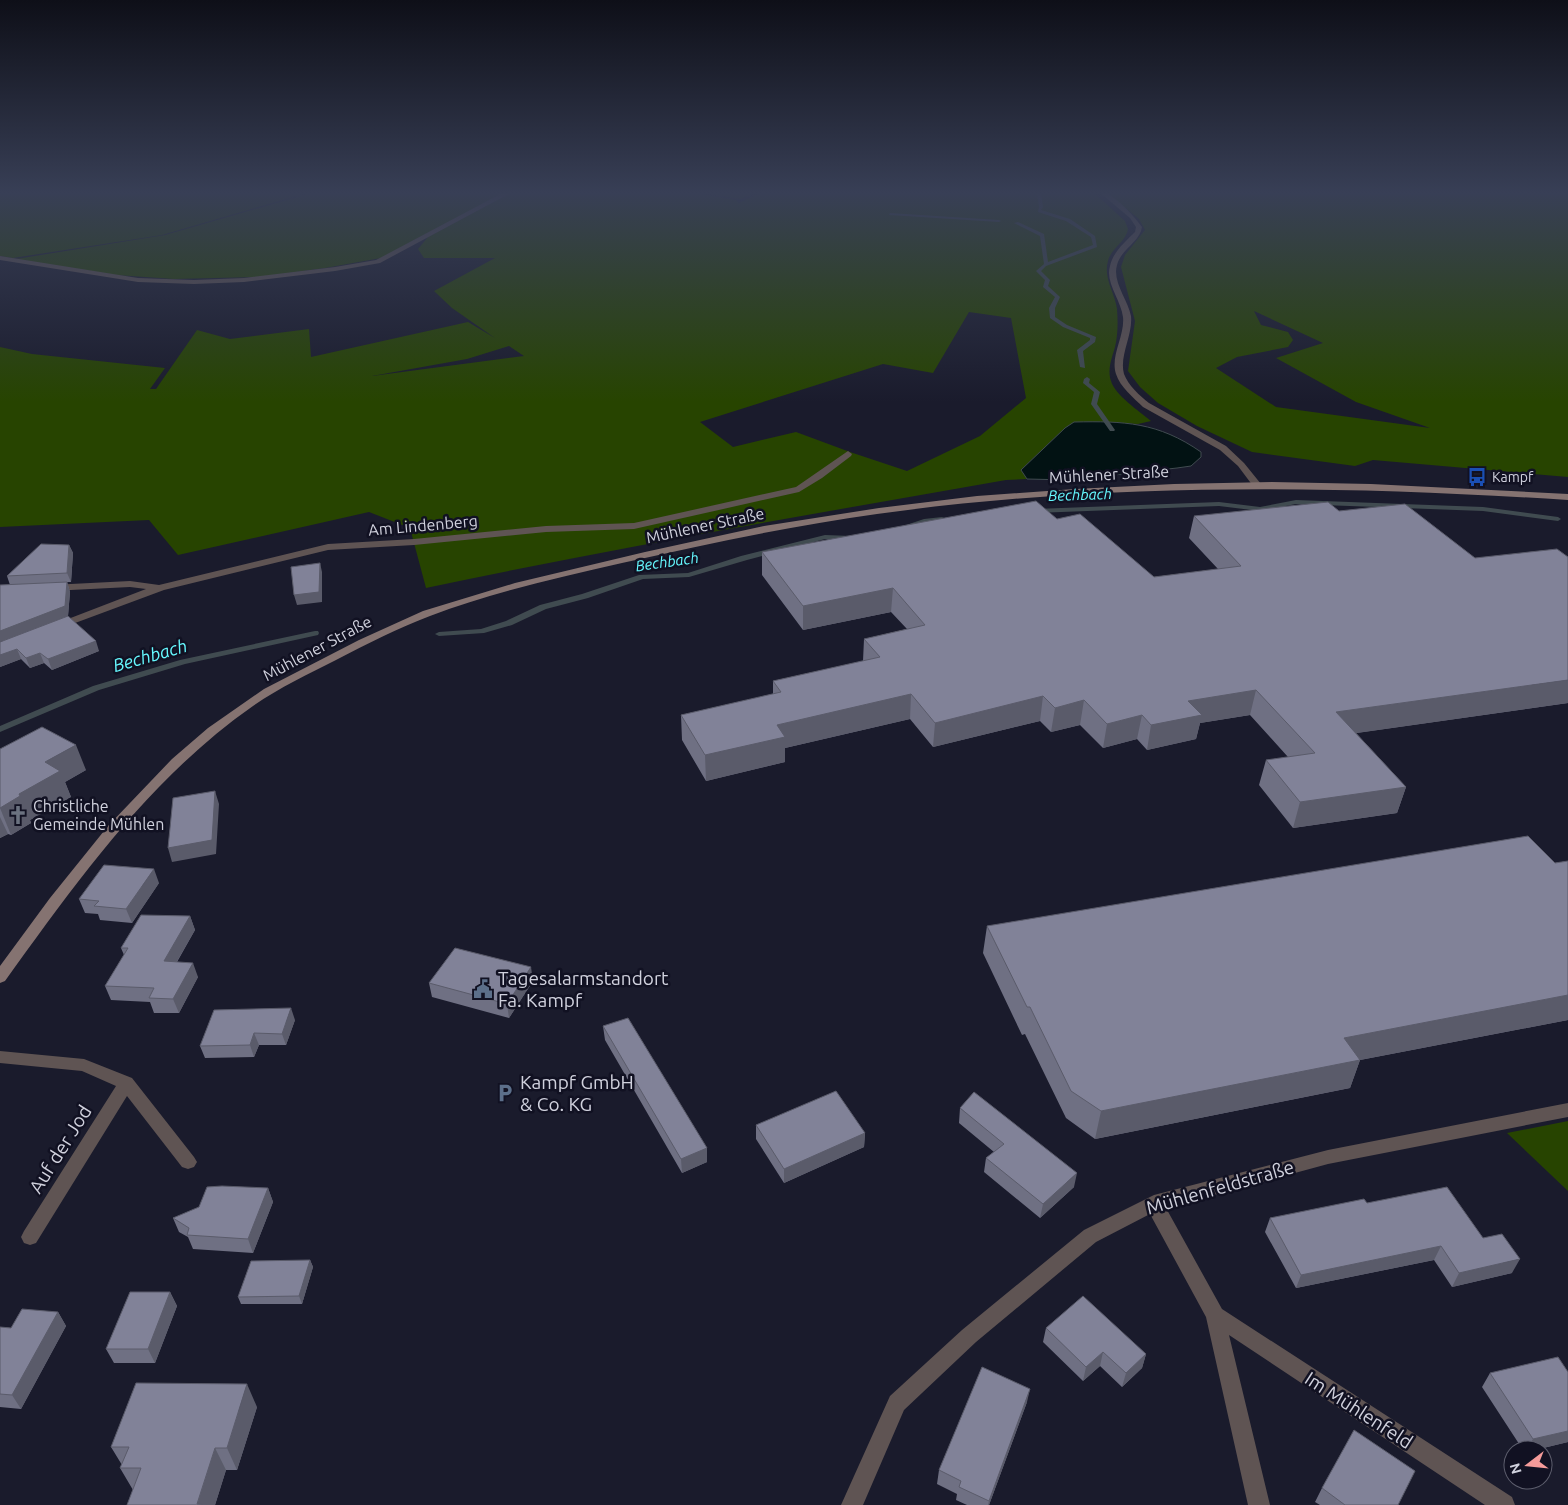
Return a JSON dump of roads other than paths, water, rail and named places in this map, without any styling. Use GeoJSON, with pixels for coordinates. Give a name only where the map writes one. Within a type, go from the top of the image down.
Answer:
{"type":"FeatureCollection","features":[{"type":"Feature","properties":{"kind":"main road","name":"Mühlener Straße"},"geometry":{"type":"LineString","coordinates":[[0,977],[73,876],[148,789],[182,755],[249,704],[295,676],[366,640],[430,612],[537,579],[778,526],[896,508],[1018,495],[1152,487],[1256,484],[1431,488],[1568,497]]}},
{"type":"Feature","properties":{"kind":"street"},"geometry":{"type":"LineString","coordinates":[[20,261],[138,280],[194,282],[244,280],[379,261]]}},
{"type":"Feature","properties":{"kind":"street"},"geometry":{"type":"LineString","coordinates":[[1116,261],[1113,265],[1112,276],[1127,316],[1128,331],[1120,374],[1133,395],[1149,408],[1177,425],[1222,447],[1242,465],[1256,484]]}},
{"type":"Feature","properties":{"kind":"street","name":"Am Lindenberg"},"geometry":{"type":"LineString","coordinates":[[44,631],[160,588],[328,547],[414,542],[546,529],[634,526],[799,488],[820,476],[848,454]]}},
{"type":"Feature","properties":{"kind":"street"},"geometry":{"type":"LineString","coordinates":[[37,588],[130,584],[160,588]]}},
{"type":"Feature","properties":{"kind":"street"},"geometry":{"type":"LineString","coordinates":[[0,1057],[84,1066],[126,1083],[188,1162]]}},
{"type":"Feature","properties":{"kind":"street","name":"Auf der Jod"},"geometry":{"type":"LineString","coordinates":[[30,1237],[126,1083]]}},
{"type":"Feature","properties":{"kind":"street","name":"Mühlenfeldstraße"},"geometry":{"type":"LineString","coordinates":[[852,1505],[897,1403],[969,1336],[1090,1236],[1154,1203],[1328,1157],[1568,1110]]}},
{"type":"Feature","properties":{"kind":"street","name":"Im Mühlenfeld"},"geometry":{"type":"LineString","coordinates":[[1154,1203],[1215,1315],[1259,1505]]}},
{"type":"Feature","properties":{"kind":"street","name":"Im Mühlenfeld"},"geometry":{"type":"LineString","coordinates":[[1215,1315],[1504,1505]]}},
{"type":"Feature","properties":{"kind":"waterway"},"geometry":{"type":"LineString","coordinates":[[1054,261],[1044,265],[1038,271],[1048,280],[1045,286],[1058,297],[1052,308],[1053,318],[1065,326],[1093,337],[1093,341],[1080,350],[1083,367]]}},
{"type":"Feature","properties":{"kind":"waterway"},"geometry":{"type":"LineString","coordinates":[[1087,379],[1086,383],[1097,392],[1094,404],[1112,430]]}},
{"type":"Feature","properties":{"kind":"waterway","name":"Bechbach"},"geometry":{"type":"LineString","coordinates":[[1035,511],[1219,504],[1260,509],[1296,502],[1483,509],[1558,519]]}},
{"type":"Feature","properties":{"kind":"waterway","name":"Bechbach"},"geometry":{"type":"LineString","coordinates":[[906,526],[942,519]]}},
{"type":"Feature","properties":{"kind":"waterway","name":"Bechbach"},"geometry":{"type":"LineString","coordinates":[[439,634],[481,631],[509,623],[543,607],[585,596],[642,577],[689,575],[744,558],[825,537],[852,538]]}},
{"type":"Feature","properties":{"kind":"waterway","name":"Bechbach"},"geometry":{"type":"LineString","coordinates":[[0,729],[96,688],[183,662],[315,633]]}},
{"type":"Feature","properties":{"kind":"place","name":"Kampf"},"geometry":{"type":"Point","coordinates":[1477,477]}},
{"type":"Feature","properties":{"kind":"place","name":"Christliche Gemeinde Mühlen"},"geometry":{"type":"Point","coordinates":[18,815]}},
{"type":"Feature","properties":{"kind":"place","name":"Tagesalarmstandort Fa. Kampf"},"geometry":{"type":"Point","coordinates":[483,989]}},
{"type":"Feature","properties":{"kind":"place","name":"Kampf GmbH & Co. KG"},"geometry":{"type":"Point","coordinates":[505,1093]}}]}
